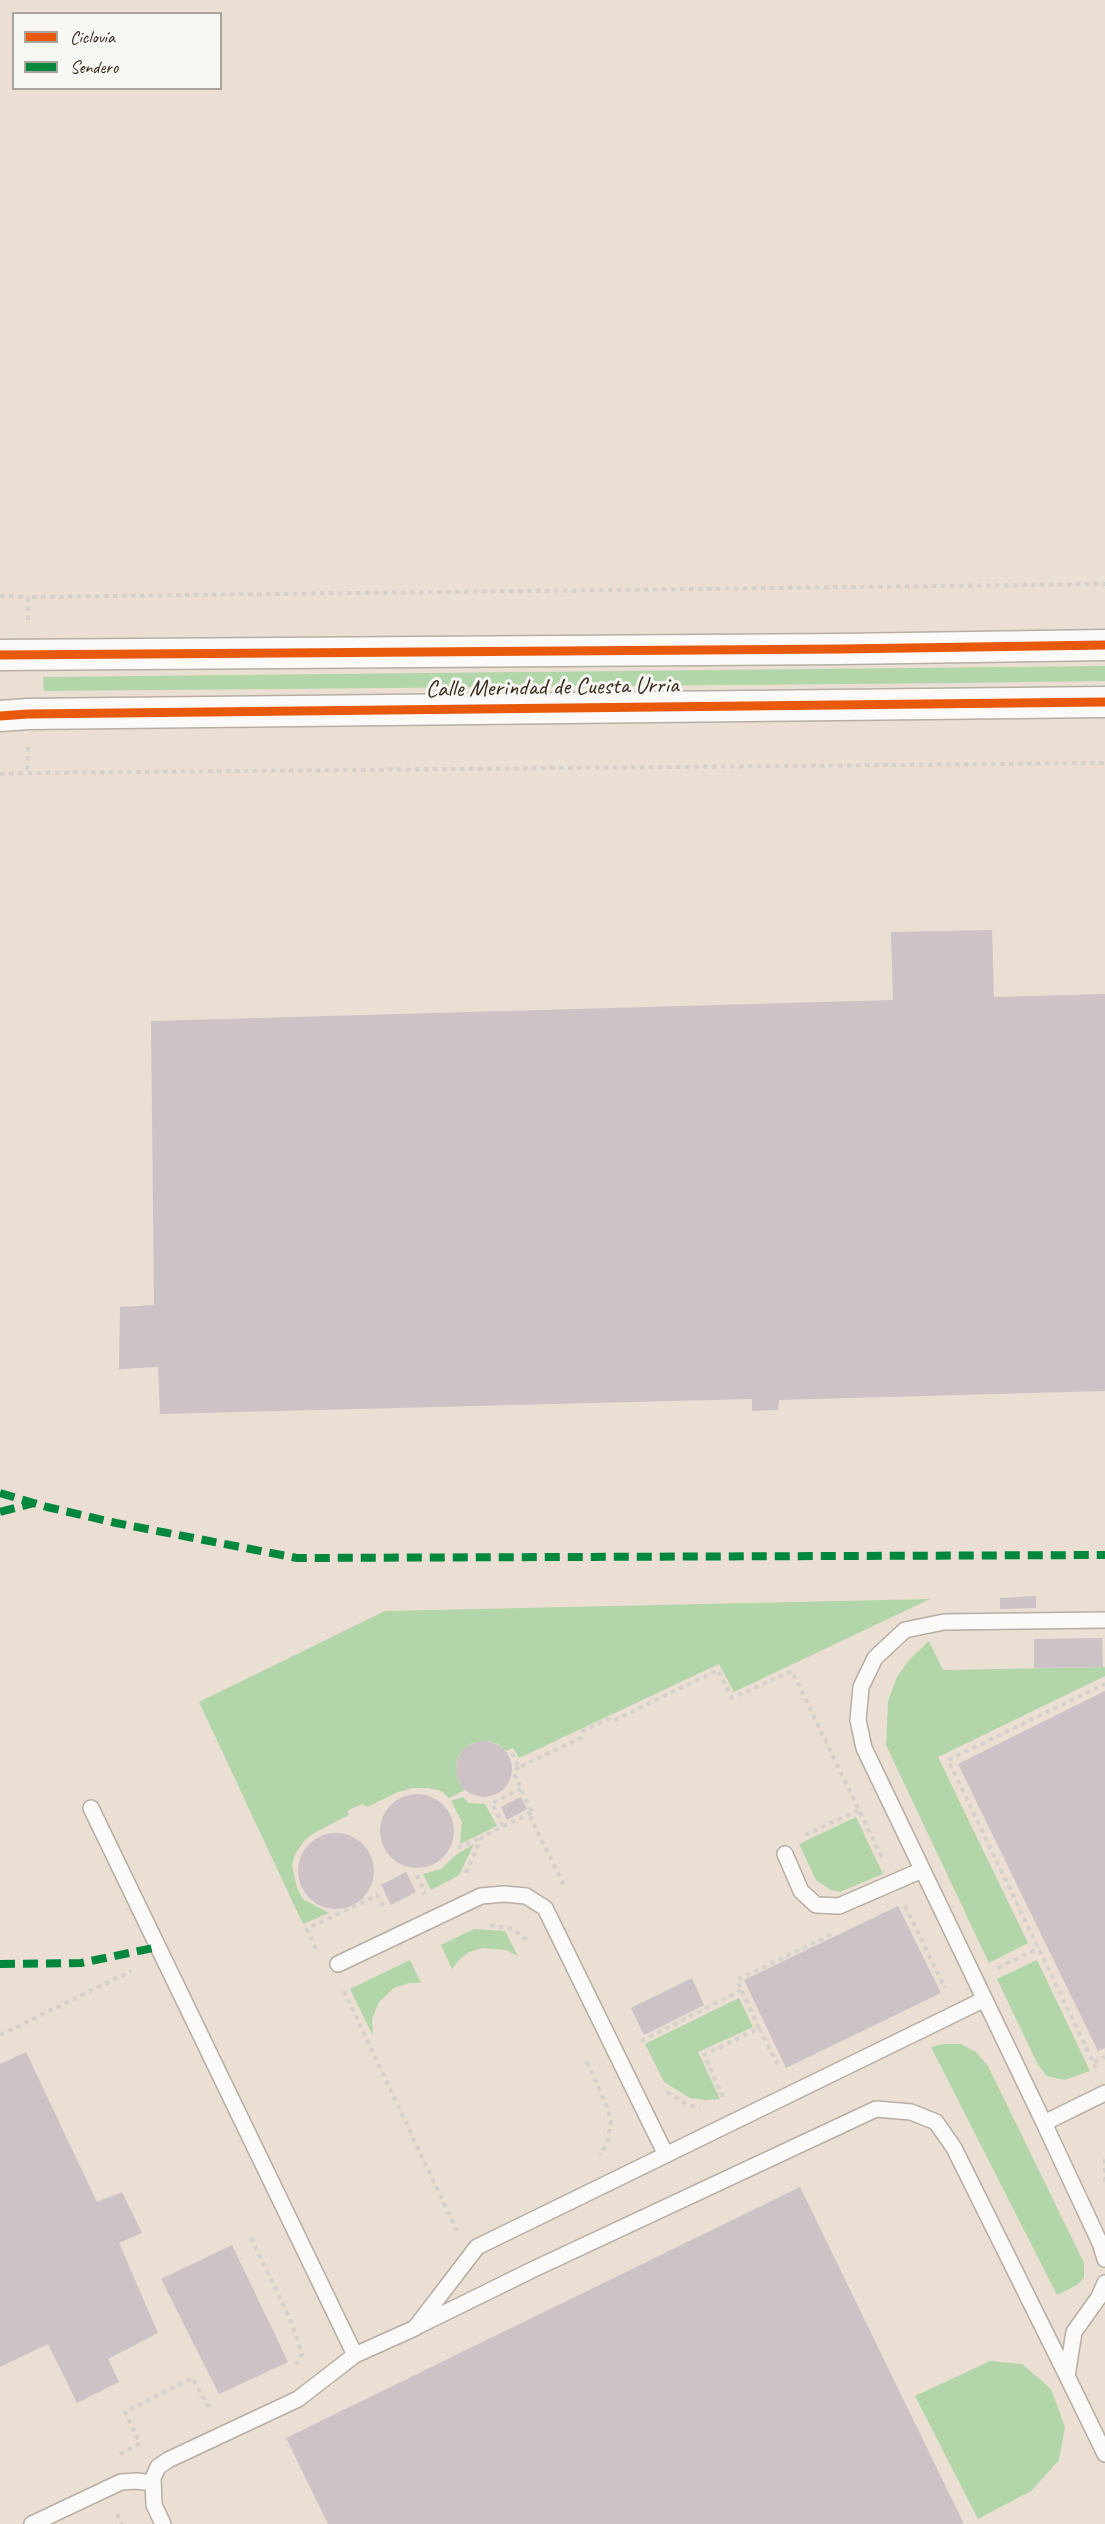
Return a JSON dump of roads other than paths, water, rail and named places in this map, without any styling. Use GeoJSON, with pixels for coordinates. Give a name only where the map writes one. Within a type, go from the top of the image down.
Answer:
{"type":"FeatureCollection","features":[{"type":"Feature","properties":{"kind":"street","name":"Calle Merindad de Cuesta Urria"},"geometry":{"type":"LineString","coordinates":[[0,655],[1105,645]]}},
{"type":"Feature","properties":{"kind":"street","name":"Calle Merindad de Cuesta Urria"},"geometry":{"type":"LineString","coordinates":[[0,716],[1105,702]]}},
{"type":"Feature","properties":{"kind":"lane"},"geometry":{"type":"LineString","coordinates":[[1105,1620],[944,1622],[905,1630],[875,1658],[861,1687],[858,1720],[864,1748],[1044,2123],[1100,2242],[1105,2259]]}},
{"type":"Feature","properties":{"kind":"lane"},"geometry":{"type":"LineString","coordinates":[[91,1808],[355,2355]]}},
{"type":"Feature","properties":{"kind":"lane"},"geometry":{"type":"LineString","coordinates":[[785,1854],[801,1891],[816,1905],[839,1906],[922,1870]]}},
{"type":"Feature","properties":{"kind":"lane"},"geometry":{"type":"LineString","coordinates":[[338,1964],[481,1896],[504,1894],[526,1896],[545,1908],[666,2155]]}},
{"type":"Feature","properties":{"kind":"lane"},"geometry":{"type":"LineString","coordinates":[[415,2328],[477,2247],[983,2000]]}},
{"type":"Feature","properties":{"kind":"lane"},"geometry":{"type":"LineString","coordinates":[[1044,2123],[1105,2093]]}},
{"type":"Feature","properties":{"kind":"lane"},"geometry":{"type":"LineString","coordinates":[[163,2524],[154,2505],[152,2483],[158,2467],[168,2460],[298,2399],[355,2355],[876,2109],[911,2112],[936,2122],[954,2148],[1105,2454]]}},
{"type":"Feature","properties":{"kind":"lane"},"geometry":{"type":"LineString","coordinates":[[1068,2376],[1074,2331],[1099,2297],[1105,2283]]}},
{"type":"Feature","properties":{"kind":"lane"},"geometry":{"type":"LineString","coordinates":[[32,2524],[121,2482],[152,2483]]}}]}
